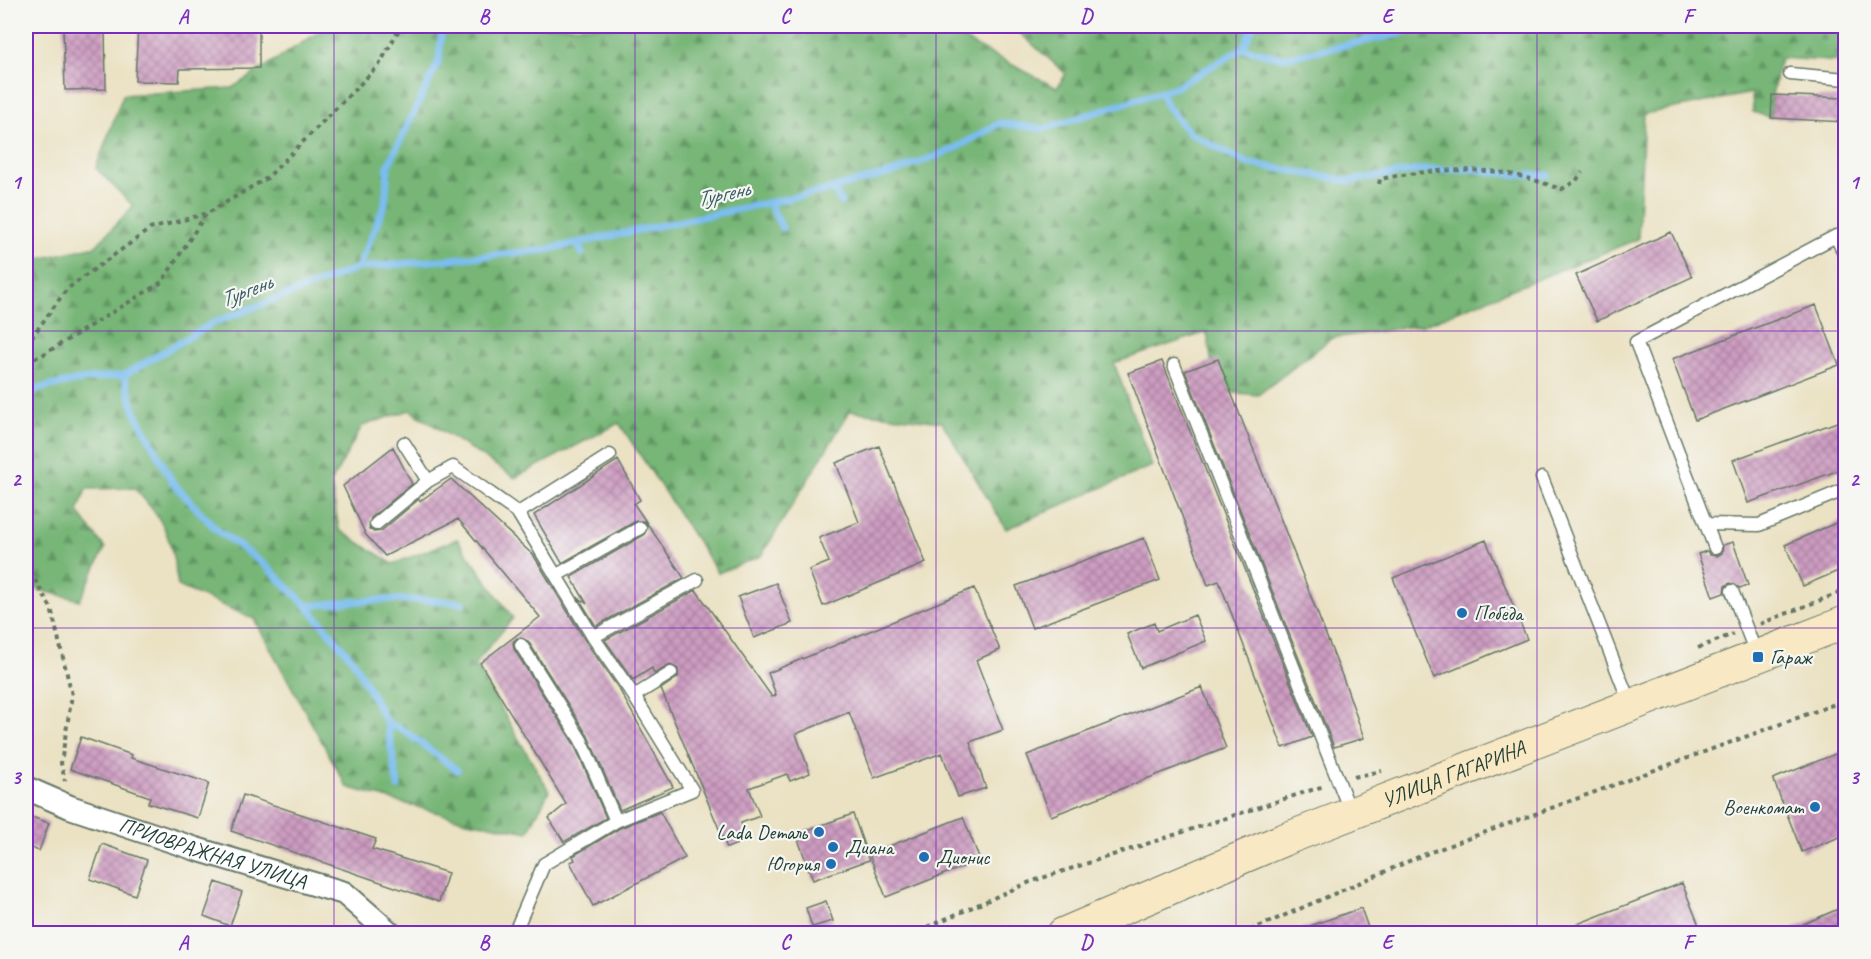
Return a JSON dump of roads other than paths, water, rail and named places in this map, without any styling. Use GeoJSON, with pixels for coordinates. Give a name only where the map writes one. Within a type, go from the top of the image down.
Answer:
{"type":"FeatureCollection","features":[{"type":"Feature","properties":{"kind":"street","name":"УЛИЦА ГАГАРИНА"},"geometry":{"type":"LineString","coordinates":[[1063,933],[1352,814],[1631,707],[1752,643],[1845,622]]}},
{"type":"Feature","properties":{"kind":"street","name":"ПРИОВРАЖНАЯ УЛИЦА"},"geometry":{"type":"LineString","coordinates":[[26,788],[70,807],[186,846],[344,893],[391,933]]}},
{"type":"Feature","properties":{"kind":"lane"},"geometry":{"type":"LineString","coordinates":[[1790,74],[1845,79]]}},
{"type":"Feature","properties":{"kind":"lane"},"geometry":{"type":"LineString","coordinates":[[1715,548],[1636,342],[1836,236],[1845,258]]}},
{"type":"Feature","properties":{"kind":"lane"},"geometry":{"type":"LineString","coordinates":[[1174,365],[1352,814]]}},
{"type":"Feature","properties":{"kind":"lane"},"geometry":{"type":"LineString","coordinates":[[404,443],[428,481]]}},
{"type":"Feature","properties":{"kind":"lane"},"geometry":{"type":"LineString","coordinates":[[518,513],[610,455]]}},
{"type":"Feature","properties":{"kind":"lane"},"geometry":{"type":"LineString","coordinates":[[376,524],[428,481],[453,467],[518,513],[593,637],[634,696],[692,790],[616,821],[544,864],[514,933]]}},
{"type":"Feature","properties":{"kind":"lane"},"geometry":{"type":"LineString","coordinates":[[1542,478],[1631,707]]}},
{"type":"Feature","properties":{"kind":"lane"},"geometry":{"type":"LineString","coordinates":[[1706,524],[1759,525],[1845,489]]}},
{"type":"Feature","properties":{"kind":"lane"},"geometry":{"type":"LineString","coordinates":[[557,575],[640,528]]}},
{"type":"Feature","properties":{"kind":"lane"},"geometry":{"type":"LineString","coordinates":[[593,637],[697,579]]}},
{"type":"Feature","properties":{"kind":"lane"},"geometry":{"type":"LineString","coordinates":[[1732,591],[1752,643]]}},
{"type":"Feature","properties":{"kind":"lane"},"geometry":{"type":"LineString","coordinates":[[521,645],[581,740],[616,821]]}},
{"type":"Feature","properties":{"kind":"lane"},"geometry":{"type":"LineString","coordinates":[[634,696],[671,673]]}},
{"type":"Feature","properties":{"kind":"waterway"},"geometry":{"type":"LineString","coordinates":[[358,268],[385,204],[388,166],[439,61],[442,26]]}},
{"type":"Feature","properties":{"kind":"waterway"},"geometry":{"type":"LineString","coordinates":[[1243,48],[1253,26]]}},
{"type":"Feature","properties":{"kind":"waterway","name":"Тургень"},"geometry":{"type":"LineString","coordinates":[[26,391],[80,380],[124,375],[213,323],[358,268],[545,250],[823,191],[891,173],[954,149],[1000,123],[1043,129],[1176,87],[1243,48],[1282,58],[1399,34],[1420,26]]}},
{"type":"Feature","properties":{"kind":"waterway"},"geometry":{"type":"LineString","coordinates":[[1160,92],[1167,106],[1189,133],[1247,163],[1349,181],[1421,170],[1472,169],[1514,175],[1547,175]]}},
{"type":"Feature","properties":{"kind":"waterway"},"geometry":{"type":"LineString","coordinates":[[833,189],[841,202]]}},
{"type":"Feature","properties":{"kind":"waterway"},"geometry":{"type":"LineString","coordinates":[[769,203],[782,228]]}},
{"type":"Feature","properties":{"kind":"waterway"},"geometry":{"type":"LineString","coordinates":[[577,243],[582,253]]}},
{"type":"Feature","properties":{"kind":"waterway"},"geometry":{"type":"LineString","coordinates":[[124,375],[134,410],[173,483],[217,530],[265,565],[307,606],[353,660],[387,723],[398,787]]}},
{"type":"Feature","properties":{"kind":"waterway"},"geometry":{"type":"LineString","coordinates":[[307,606],[384,600],[462,603]]}},
{"type":"Feature","properties":{"kind":"waterway"},"geometry":{"type":"LineString","coordinates":[[387,723],[403,730],[457,770]]}},
{"type":"Feature","properties":{"kind":"place","name":"Победа"},"geometry":{"type":"Point","coordinates":[1462,613]}},
{"type":"Feature","properties":{"kind":"place","name":"Гараж"},"geometry":{"type":"Point","coordinates":[1758,657]}},
{"type":"Feature","properties":{"kind":"place","name":"Военкомат"},"geometry":{"type":"Point","coordinates":[1815,807]}},
{"type":"Feature","properties":{"kind":"place","name":"Lada Dеталь"},"geometry":{"type":"Point","coordinates":[819,832]}},
{"type":"Feature","properties":{"kind":"place","name":"Диана"},"geometry":{"type":"Point","coordinates":[833,847]}},
{"type":"Feature","properties":{"kind":"place","name":"Дионис"},"geometry":{"type":"Point","coordinates":[924,857]}},
{"type":"Feature","properties":{"kind":"place","name":"Югория"},"geometry":{"type":"Point","coordinates":[831,864]}}]}
